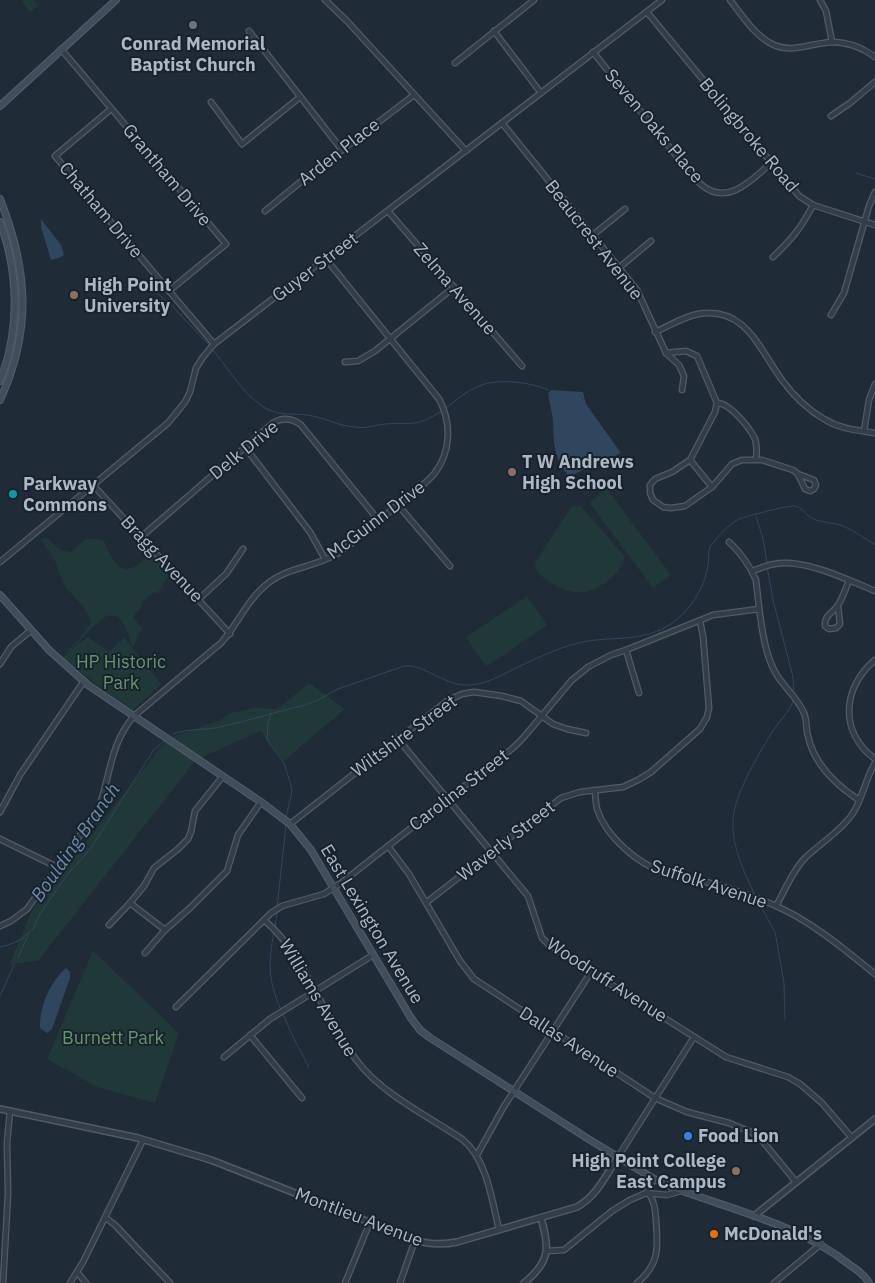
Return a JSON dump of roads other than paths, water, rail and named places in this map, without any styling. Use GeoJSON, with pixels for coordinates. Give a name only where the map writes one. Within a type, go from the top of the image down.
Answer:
{"type":"FeatureCollection","features":[{"type":"Feature","properties":{"kind":"main road"},"geometry":{"type":"LineString","coordinates":[[0,106],[116,0]]}},
{"type":"Feature","properties":{"kind":"main road"},"geometry":{"type":"LineString","coordinates":[[0,199],[16,243],[23,305],[19,340],[10,377],[0,400]]}},
{"type":"Feature","properties":{"kind":"main road"},"geometry":{"type":"LineString","coordinates":[[0,222],[15,260],[18,301],[23,305]]}},
{"type":"Feature","properties":{"kind":"main road"},"geometry":{"type":"LineString","coordinates":[[0,381],[12,337],[15,311],[12,270],[7,243]]}},
{"type":"Feature","properties":{"kind":"main road"},"geometry":{"type":"LineString","coordinates":[[15,311],[18,314],[16,330],[19,340]]}},
{"type":"Feature","properties":{"kind":"main road","name":"East Lexington Avenue"},"geometry":{"type":"LineString","coordinates":[[0,595],[30,631],[65,666],[290,824],[304,841],[334,888],[411,1018],[428,1037],[654,1179],[681,1191],[798,1232],[821,1244],[868,1280]]}},
{"type":"Feature","properties":{"kind":"main road"},"geometry":{"type":"LineString","coordinates":[[868,1280],[875,1278]]}},
{"type":"Feature","properties":{"kind":"street"},"geometry":{"type":"LineString","coordinates":[[325,0],[348,21],[466,152]]}},
{"type":"Feature","properties":{"kind":"street"},"geometry":{"type":"LineString","coordinates":[[455,64],[534,0]]}},
{"type":"Feature","properties":{"kind":"street","name":"Guyer Street"},"geometry":{"type":"LineString","coordinates":[[0,562],[168,423],[190,392],[196,368],[214,344],[662,0]]}},
{"type":"Feature","properties":{"kind":"street"},"geometry":{"type":"LineString","coordinates":[[730,0],[757,33],[774,46],[786,49],[832,42],[855,46],[875,57]]}},
{"type":"Feature","properties":{"kind":"street"},"geometry":{"type":"LineString","coordinates":[[820,0],[826,11],[832,42]]}},
{"type":"Feature","properties":{"kind":"street","name":"Bolingbroke Road"},"geometry":{"type":"LineString","coordinates":[[647,12],[799,196],[812,205],[875,225]]}},
{"type":"Feature","properties":{"kind":"street"},"geometry":{"type":"LineString","coordinates":[[249,31],[342,150]]}},
{"type":"Feature","properties":{"kind":"street"},"geometry":{"type":"LineString","coordinates":[[494,31],[541,93]]}},
{"type":"Feature","properties":{"kind":"street","name":"Grantham Drive"},"geometry":{"type":"LineString","coordinates":[[61,49],[226,244],[170,291]]}},
{"type":"Feature","properties":{"kind":"street","name":"Seven Oaks Place"},"geometry":{"type":"LineString","coordinates":[[592,52],[686,169],[703,186],[713,192],[736,191],[743,188],[771,163]]}},
{"type":"Feature","properties":{"kind":"street"},"geometry":{"type":"LineString","coordinates":[[831,116],[875,82]]}},
{"type":"Feature","properties":{"kind":"street","name":"Arden Place"},"geometry":{"type":"LineString","coordinates":[[265,211],[414,95]]}},
{"type":"Feature","properties":{"kind":"street"},"geometry":{"type":"LineString","coordinates":[[211,102],[242,144],[300,97]]}},
{"type":"Feature","properties":{"kind":"street","name":"Chatham Drive"},"geometry":{"type":"LineString","coordinates":[[111,109],[55,156],[214,344]]}},
{"type":"Feature","properties":{"kind":"street","name":"Beaucrest Avenue"},"geometry":{"type":"LineString","coordinates":[[502,123],[630,280],[642,299],[655,332],[666,353],[679,365],[684,376],[682,390]]}},
{"type":"Feature","properties":{"kind":"street"},"geometry":{"type":"LineString","coordinates":[[832,314],[844,293],[864,222],[875,192]]}},
{"type":"Feature","properties":{"kind":"street"},"geometry":{"type":"LineString","coordinates":[[774,257],[802,226],[812,205]]}},
{"type":"Feature","properties":{"kind":"street"},"geometry":{"type":"LineString","coordinates":[[593,235],[625,209]]}},
{"type":"Feature","properties":{"kind":"street","name":"Zelma Avenue"},"geometry":{"type":"LineString","coordinates":[[388,211],[522,366]]}},
{"type":"Feature","properties":{"kind":"street"},"geometry":{"type":"LineString","coordinates":[[620,267],[651,241]]}},
{"type":"Feature","properties":{"kind":"street","name":"McGuinn Drive"},"geometry":{"type":"LineString","coordinates":[[0,926],[11,921],[26,910],[98,810],[105,792],[116,744],[125,727],[134,716],[222,643],[230,634],[248,604],[268,583],[290,570],[316,564],[336,554],[426,483],[439,466],[446,448],[448,428],[442,405],[436,394],[326,259]]}},
{"type":"Feature","properties":{"kind":"street"},"geometry":{"type":"LineString","coordinates":[[345,362],[358,361],[375,350],[454,287]]}},
{"type":"Feature","properties":{"kind":"street"},"geometry":{"type":"LineString","coordinates":[[655,332],[698,314],[716,314],[732,319],[751,333],[782,380],[808,408],[823,419],[839,427],[875,433]]}},
{"type":"Feature","properties":{"kind":"street"},"geometry":{"type":"LineString","coordinates":[[666,353],[686,351],[697,356],[718,403],[716,412],[690,460],[672,472],[655,479],[650,485],[650,493],[653,500],[671,508],[685,506],[712,487],[732,464],[742,460],[756,459],[788,468],[798,474]]}},
{"type":"Feature","properties":{"kind":"street"},"geometry":{"type":"LineString","coordinates":[[864,431],[869,400],[875,384]]}},
{"type":"Feature","properties":{"kind":"street"},"geometry":{"type":"LineString","coordinates":[[718,403],[722,403],[730,408],[750,431],[757,446],[756,459]]}},
{"type":"Feature","properties":{"kind":"street","name":"Delk Drive"},"geometry":{"type":"LineString","coordinates":[[141,538],[276,420],[286,418],[296,421],[379,521]]}},
{"type":"Feature","properties":{"kind":"street"},"geometry":{"type":"LineString","coordinates":[[245,447],[310,532],[325,559]]}},
{"type":"Feature","properties":{"kind":"street"},"geometry":{"type":"LineString","coordinates":[[690,460],[712,487]]}},
{"type":"Feature","properties":{"kind":"street","name":"Bragg Avenue"},"geometry":{"type":"LineString","coordinates":[[92,485],[230,634]]}},
{"type":"Feature","properties":{"kind":"street"},"geometry":{"type":"LineString","coordinates":[[398,505],[450,566]]}},
{"type":"Feature","properties":{"kind":"street"},"geometry":{"type":"LineString","coordinates":[[729,542],[743,555],[756,580],[759,609],[768,657],[774,672],[798,701],[805,716],[808,736],[819,763],[844,791],[859,800]]}},
{"type":"Feature","properties":{"kind":"street"},"geometry":{"type":"LineString","coordinates":[[199,599],[226,574],[243,549]]}},
{"type":"Feature","properties":{"kind":"street"},"geometry":{"type":"LineString","coordinates":[[752,571],[774,564],[787,563],[821,571],[875,592]]}},
{"type":"Feature","properties":{"kind":"street"},"geometry":{"type":"LineString","coordinates":[[838,606],[840,624],[836,628],[829,629],[825,626],[824,621],[838,606],[849,581]]}},
{"type":"Feature","properties":{"kind":"street","name":"Carolina Street"},"geometry":{"type":"LineString","coordinates":[[176,1006],[264,920],[282,906],[312,899],[334,888],[513,748],[571,681],[588,667],[611,655],[714,615],[759,609]]}},
{"type":"Feature","properties":{"kind":"street","name":"Waverly Street"},"geometry":{"type":"LineString","coordinates":[[427,902],[561,798],[580,792],[623,787],[638,780],[651,772],[696,733],[703,725],[709,708],[700,621]]}},
{"type":"Feature","properties":{"kind":"street"},"geometry":{"type":"LineString","coordinates":[[0,664],[11,647],[30,631]]}},
{"type":"Feature","properties":{"kind":"street"},"geometry":{"type":"LineString","coordinates":[[626,650],[638,693]]}},
{"type":"Feature","properties":{"kind":"street"},"geometry":{"type":"LineString","coordinates":[[875,660],[862,672],[856,682],[849,704],[850,724],[854,733],[864,750],[875,759]]}},
{"type":"Feature","properties":{"kind":"street"},"geometry":{"type":"LineString","coordinates":[[0,812],[20,774],[84,681]]}},
{"type":"Feature","properties":{"kind":"street","name":"Wiltshire Street"},"geometry":{"type":"LineString","coordinates":[[290,824],[397,738],[447,701],[462,694],[474,692],[521,701],[553,724],[586,733]]}},
{"type":"Feature","properties":{"kind":"street","name":"Woodruff Avenue"},"geometry":{"type":"LineString","coordinates":[[397,738],[528,896],[542,938],[591,972],[726,1057],[788,1077],[800,1084],[822,1103],[852,1138]]}},
{"type":"Feature","properties":{"kind":"street"},"geometry":{"type":"LineString","coordinates":[[776,906],[806,857],[853,814],[867,777],[875,763]]}},
{"type":"Feature","properties":{"kind":"street"},"geometry":{"type":"LineString","coordinates":[[109,925],[144,886],[154,868],[188,839],[195,811],[223,776]]}},
{"type":"Feature","properties":{"kind":"street","name":"Suffolk Avenue"},"geometry":{"type":"LineString","coordinates":[[595,790],[597,808],[602,821],[623,846],[642,862],[666,873],[704,881],[776,906],[799,918],[826,936],[875,974]]}},
{"type":"Feature","properties":{"kind":"street"},"geometry":{"type":"LineString","coordinates":[[145,953],[165,930],[227,871],[238,835],[261,802]]}},
{"type":"Feature","properties":{"kind":"street"},"geometry":{"type":"LineString","coordinates":[[0,839],[57,867]]}},
{"type":"Feature","properties":{"kind":"street","name":"Dallas Avenue"},"geometry":{"type":"LineString","coordinates":[[388,846],[427,902],[470,975],[484,987],[655,1098],[687,1112],[729,1123],[751,1132],[760,1138],[796,1182]]}},
{"type":"Feature","properties":{"kind":"street"},"geometry":{"type":"LineString","coordinates":[[130,903],[165,930]]}},
{"type":"Feature","properties":{"kind":"street","name":"Williams Avenue"},"geometry":{"type":"LineString","coordinates":[[264,920],[288,944],[336,1031],[367,1073],[392,1093],[473,1148],[483,1169],[499,1230]]}},
{"type":"Feature","properties":{"kind":"street"},"geometry":{"type":"LineString","coordinates":[[224,1057],[270,1019],[373,955]]}},
{"type":"Feature","properties":{"kind":"street"},"geometry":{"type":"LineString","coordinates":[[477,1155],[487,1135],[591,972]]}},
{"type":"Feature","properties":{"kind":"street"},"geometry":{"type":"LineString","coordinates":[[250,1035],[302,1098]]}},
{"type":"Feature","properties":{"kind":"street","name":"Montlieu Avenue"},"geometry":{"type":"LineString","coordinates":[[0,1109],[143,1140],[211,1160],[415,1240],[440,1245],[458,1242],[572,1209],[587,1201],[596,1191],[694,1037]]}},
{"type":"Feature","properties":{"kind":"street"},"geometry":{"type":"LineString","coordinates":[[3,1283],[8,1194],[7,1143],[10,1111]]}},
{"type":"Feature","properties":{"kind":"street"},"geometry":{"type":"LineString","coordinates":[[754,1216],[875,1119]]}},
{"type":"Feature","properties":{"kind":"street"},"geometry":{"type":"LineString","coordinates":[[70,1283],[106,1218],[143,1140]]}},
{"type":"Feature","properties":{"kind":"street"},"geometry":{"type":"LineString","coordinates":[[648,1194],[654,1179]]}},
{"type":"Feature","properties":{"kind":"street"},"geometry":{"type":"LineString","coordinates":[[547,1251],[564,1250],[618,1206],[648,1194],[681,1191]]}},
{"type":"Feature","properties":{"kind":"street"},"geometry":{"type":"LineString","coordinates":[[637,1283],[650,1269],[657,1253],[658,1242],[654,1203],[648,1194]]}},
{"type":"Feature","properties":{"kind":"street"},"geometry":{"type":"LineString","coordinates":[[654,1203],[662,1194]]}},
{"type":"Feature","properties":{"kind":"street"},"geometry":{"type":"LineString","coordinates":[[106,1218],[115,1225],[170,1283]]}},
{"type":"Feature","properties":{"kind":"street"},"geometry":{"type":"LineString","coordinates":[[524,1283],[540,1268],[547,1251],[546,1237],[541,1218]]}},
{"type":"Feature","properties":{"kind":"street"},"geometry":{"type":"LineString","coordinates":[[345,1283],[370,1222]]}},
{"type":"Feature","properties":{"kind":"street"},"geometry":{"type":"LineString","coordinates":[[400,1283],[415,1240]]}},
{"type":"Feature","properties":{"kind":"street"},"geometry":{"type":"LineString","coordinates":[[774,1283],[821,1244]]}},
{"type":"Feature","properties":{"kind":"street"},"geometry":{"type":"LineString","coordinates":[[77,1272],[86,1283]]}},
{"type":"Feature","properties":{"kind":"water"},"geometry":{"type":"Polygon","coordinates":[[[41,219],[61,245],[64,255],[59,258],[51,260],[41,227],[41,219]]]}},
{"type":"Feature","properties":{"kind":"water"},"geometry":{"type":"Polygon","coordinates":[[[551,390],[583,392],[586,404],[621,453],[569,476],[559,461],[555,448],[553,420],[548,393],[551,390]]]}},
{"type":"Feature","properties":{"kind":"water"},"geometry":{"type":"Polygon","coordinates":[[[66,968],[70,972],[70,978],[52,1029],[47,1033],[40,1028],[41,1012],[50,988],[66,968]]]}},
{"type":"Feature","properties":{"kind":"waterway"},"geometry":{"type":"LineString","coordinates":[[856,173],[875,179]]}},
{"type":"Feature","properties":{"kind":"waterway"},"geometry":{"type":"LineString","coordinates":[[154,290],[210,346]]}},
{"type":"Feature","properties":{"kind":"waterway"},"geometry":{"type":"LineString","coordinates":[[212,349],[245,391],[260,405],[274,412],[302,414],[362,428],[385,424],[420,422],[443,410]]}},
{"type":"Feature","properties":{"kind":"waterway"},"geometry":{"type":"LineString","coordinates":[[446,408],[470,390],[495,382],[514,382],[548,390]]}},
{"type":"Feature","properties":{"kind":"waterway","name":"Boulding Branch"},"geometry":{"type":"LineString","coordinates":[[173,734],[226,726],[305,705],[338,689],[404,666],[419,668],[449,682],[472,685],[493,679],[570,645],[588,641],[629,638],[650,634],[669,625],[685,612],[691,604],[706,576],[710,547],[715,540],[737,520],[756,514],[795,506],[814,519],[843,526],[875,545]]}},
{"type":"Feature","properties":{"kind":"waterway"},"geometry":{"type":"LineString","coordinates":[[756,516],[763,539],[767,563]]}},
{"type":"Feature","properties":{"kind":"waterway"},"geometry":{"type":"LineString","coordinates":[[767,567],[773,600],[793,677],[794,695]]}},
{"type":"Feature","properties":{"kind":"waterway"},"geometry":{"type":"LineString","coordinates":[[755,895],[743,869],[734,840],[734,812],[753,764],[794,699]]}},
{"type":"Feature","properties":{"kind":"waterway"},"geometry":{"type":"LineString","coordinates":[[271,713],[268,723],[267,740],[284,763],[292,791],[286,818]]}},
{"type":"Feature","properties":{"kind":"waterway","name":"Boulding Branch"},"geometry":{"type":"LineString","coordinates":[[0,947],[20,940],[34,928],[39,915],[67,875],[91,848],[153,751],[164,741]]}},
{"type":"Feature","properties":{"kind":"waterway"},"geometry":{"type":"LineString","coordinates":[[277,908],[286,825]]}},
{"type":"Feature","properties":{"kind":"waterway"},"geometry":{"type":"LineString","coordinates":[[758,901],[775,932],[784,983],[785,1019]]}},
{"type":"Feature","properties":{"kind":"waterway"},"geometry":{"type":"LineString","coordinates":[[275,928],[277,912]]}},
{"type":"Feature","properties":{"kind":"waterway"},"geometry":{"type":"LineString","coordinates":[[274,932],[270,972],[271,981],[281,1010]]}},
{"type":"Feature","properties":{"kind":"waterway"},"geometry":{"type":"LineString","coordinates":[[18,958],[29,933]]}},
{"type":"Feature","properties":{"kind":"waterway"},"geometry":{"type":"LineString","coordinates":[[0,996],[14,965]]}},
{"type":"Feature","properties":{"kind":"waterway"},"geometry":{"type":"LineString","coordinates":[[283,1014],[309,1067]]}},
{"type":"Feature","properties":{"kind":"place","name":"Conrad Memorial Baptist Church"},"geometry":{"type":"Point","coordinates":[193,25]}},
{"type":"Feature","properties":{"kind":"place","name":"High Point University"},"geometry":{"type":"Point","coordinates":[74,295]}},
{"type":"Feature","properties":{"kind":"place","name":"T W Andrews High School"},"geometry":{"type":"Point","coordinates":[512,472]}},
{"type":"Feature","properties":{"kind":"place","name":"Parkway Commons"},"geometry":{"type":"Point","coordinates":[13,494]}},
{"type":"Feature","properties":{"kind":"place","name":"Food Lion"},"geometry":{"type":"Point","coordinates":[688,1136]}},
{"type":"Feature","properties":{"kind":"place","name":"High Point College East Campus"},"geometry":{"type":"Point","coordinates":[736,1171]}},
{"type":"Feature","properties":{"kind":"place","name":"McDonald's"},"geometry":{"type":"Point","coordinates":[714,1234]}},
{"type":"Feature","properties":{"kind":"park label","name":"HP Historic Park"},"geometry":{"type":"Point","coordinates":[121,672]}},
{"type":"Feature","properties":{"kind":"park label","name":"Burnett Park"},"geometry":{"type":"Point","coordinates":[113,1038]}}]}
